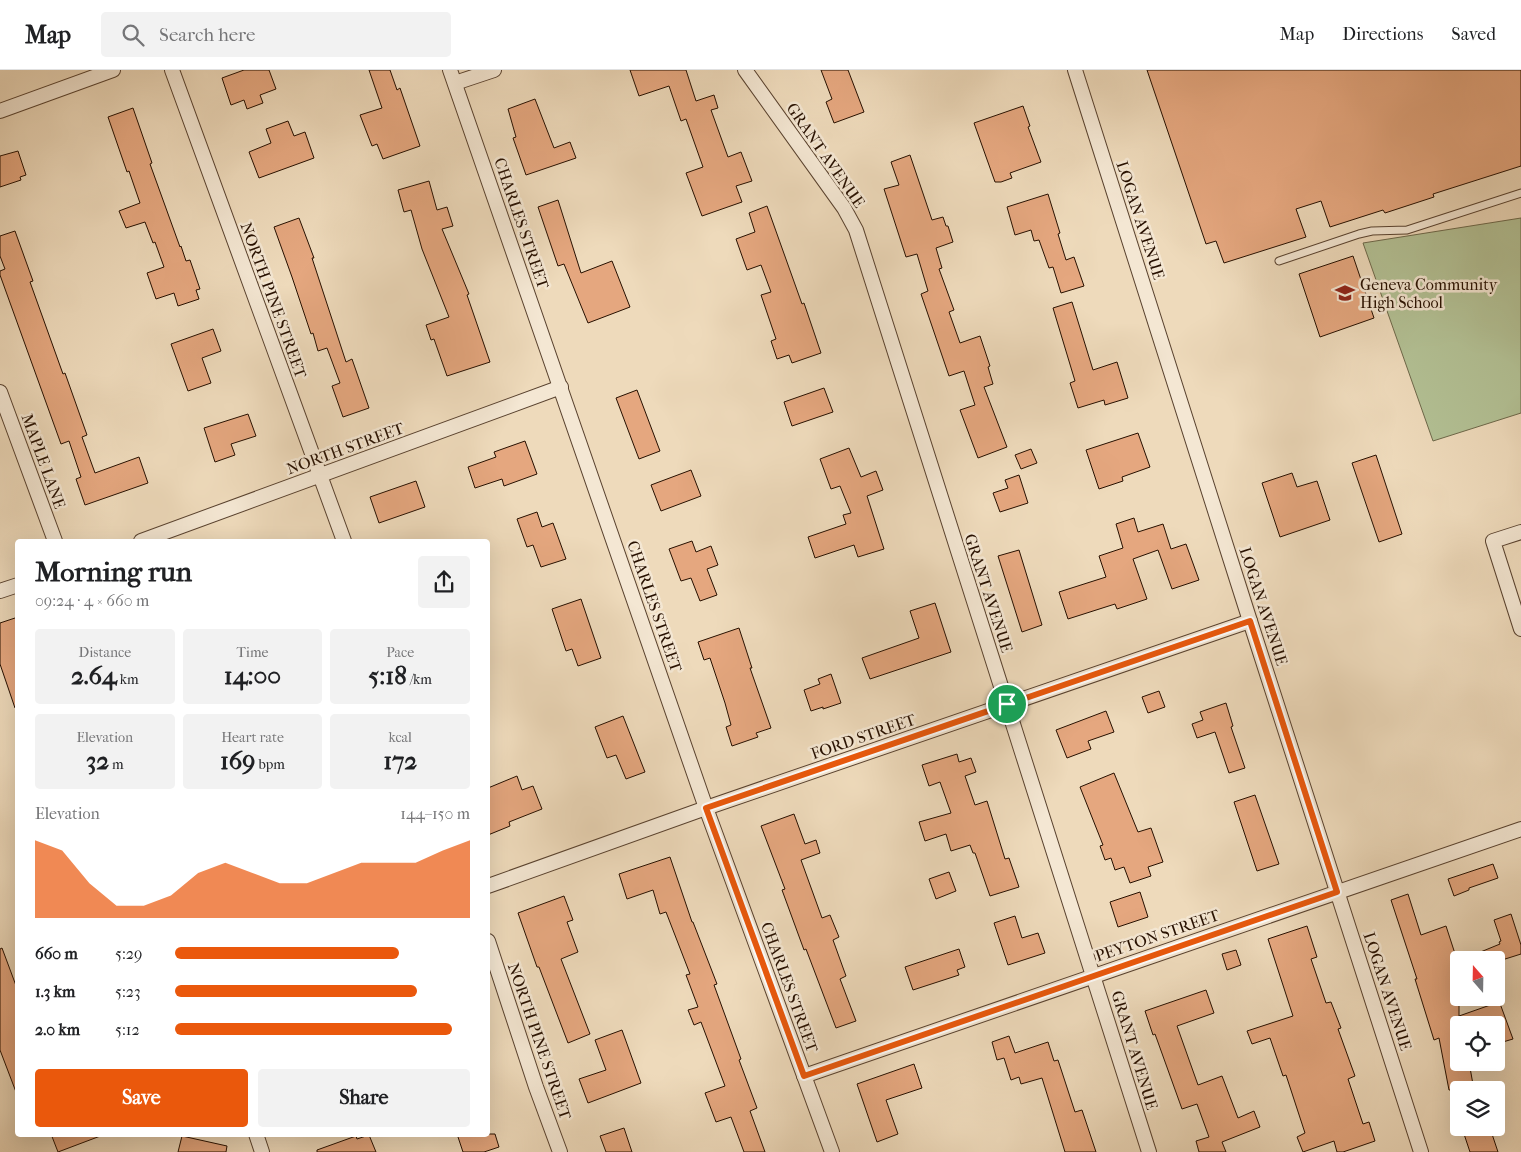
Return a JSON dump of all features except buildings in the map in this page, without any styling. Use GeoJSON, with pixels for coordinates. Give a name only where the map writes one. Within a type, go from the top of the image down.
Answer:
{"type":"FeatureCollection","features":[{"type":"Feature","properties":{"kind":"street"},"geometry":{"type":"LineString","coordinates":[[0,111],[113,70]]}},
{"type":"Feature","properties":{"kind":"street","name":"NORTH PINE STREET"},"geometry":{"type":"LineString","coordinates":[[172,70],[343,539]]}},
{"type":"Feature","properties":{"kind":"street","name":"CHARLES STREET"},"geometry":{"type":"LineString","coordinates":[[450,70],[706,808],[832,1152]]}},
{"type":"Feature","properties":{"kind":"street"},"geometry":{"type":"LineString","coordinates":[[455,84],[494,70]]}},
{"type":"Feature","properties":{"kind":"street","name":"GRANT AVENUE"},"geometry":{"type":"LineString","coordinates":[[744,70],[844,208],[856,230],[1094,976],[1148,1152]]}},
{"type":"Feature","properties":{"kind":"street","name":"LOGAN AVENUE"},"geometry":{"type":"LineString","coordinates":[[1075,70],[1421,1152]]}},
{"type":"Feature","properties":{"kind":"street","name":"NORTH STREET"},"geometry":{"type":"LineString","coordinates":[[147,539],[561,387]]}},
{"type":"Feature","properties":{"kind":"street","name":"MAPLE LANE"},"geometry":{"type":"LineString","coordinates":[[0,392],[54,539]]}},
{"type":"Feature","properties":{"kind":"street"},"geometry":{"type":"LineString","coordinates":[[1521,532],[1493,541],[1521,629]]}},
{"type":"Feature","properties":{"kind":"street"},"geometry":{"type":"LineString","coordinates":[[0,591],[15,586]]}},
{"type":"Feature","properties":{"kind":"street","name":"FORD STREET"},"geometry":{"type":"LineString","coordinates":[[490,885],[706,808],[1250,621]]}},
{"type":"Feature","properties":{"kind":"street","name":"PEYTON STREET"},"geometry":{"type":"LineString","coordinates":[[804,1076],[1521,828]]}},
{"type":"Feature","properties":{"kind":"street","name":"NORTH PINE STREET"},"geometry":{"type":"LineString","coordinates":[[490,947],[536,1087],[560,1152]]}},
{"type":"Feature","properties":{"kind":"street"},"geometry":{"type":"LineString","coordinates":[[257,1137],[262,1152]]}},
{"type":"Feature","properties":{"kind":"lane"},"geometry":{"type":"LineString","coordinates":[[1279,261],[1359,234],[1407,230],[1521,192]]}},
{"type":"Feature","properties":{"kind":"green space"},"geometry":{"type":"Polygon","coordinates":[[[1521,218],[1521,413],[1433,441],[1363,243],[1521,218]]]}},
{"type":"Feature","properties":{"kind":"place","name":"Geneva Community High School"},"geometry":{"type":"Point","coordinates":[1345,293]}},
{"type":"Feature","properties":{"kind":"route"},"geometry":{"type":"LineString","coordinates":[[1250,621],[1337,892],[804,1076],[706,808],[1007,704],[1250,621]]}}]}
